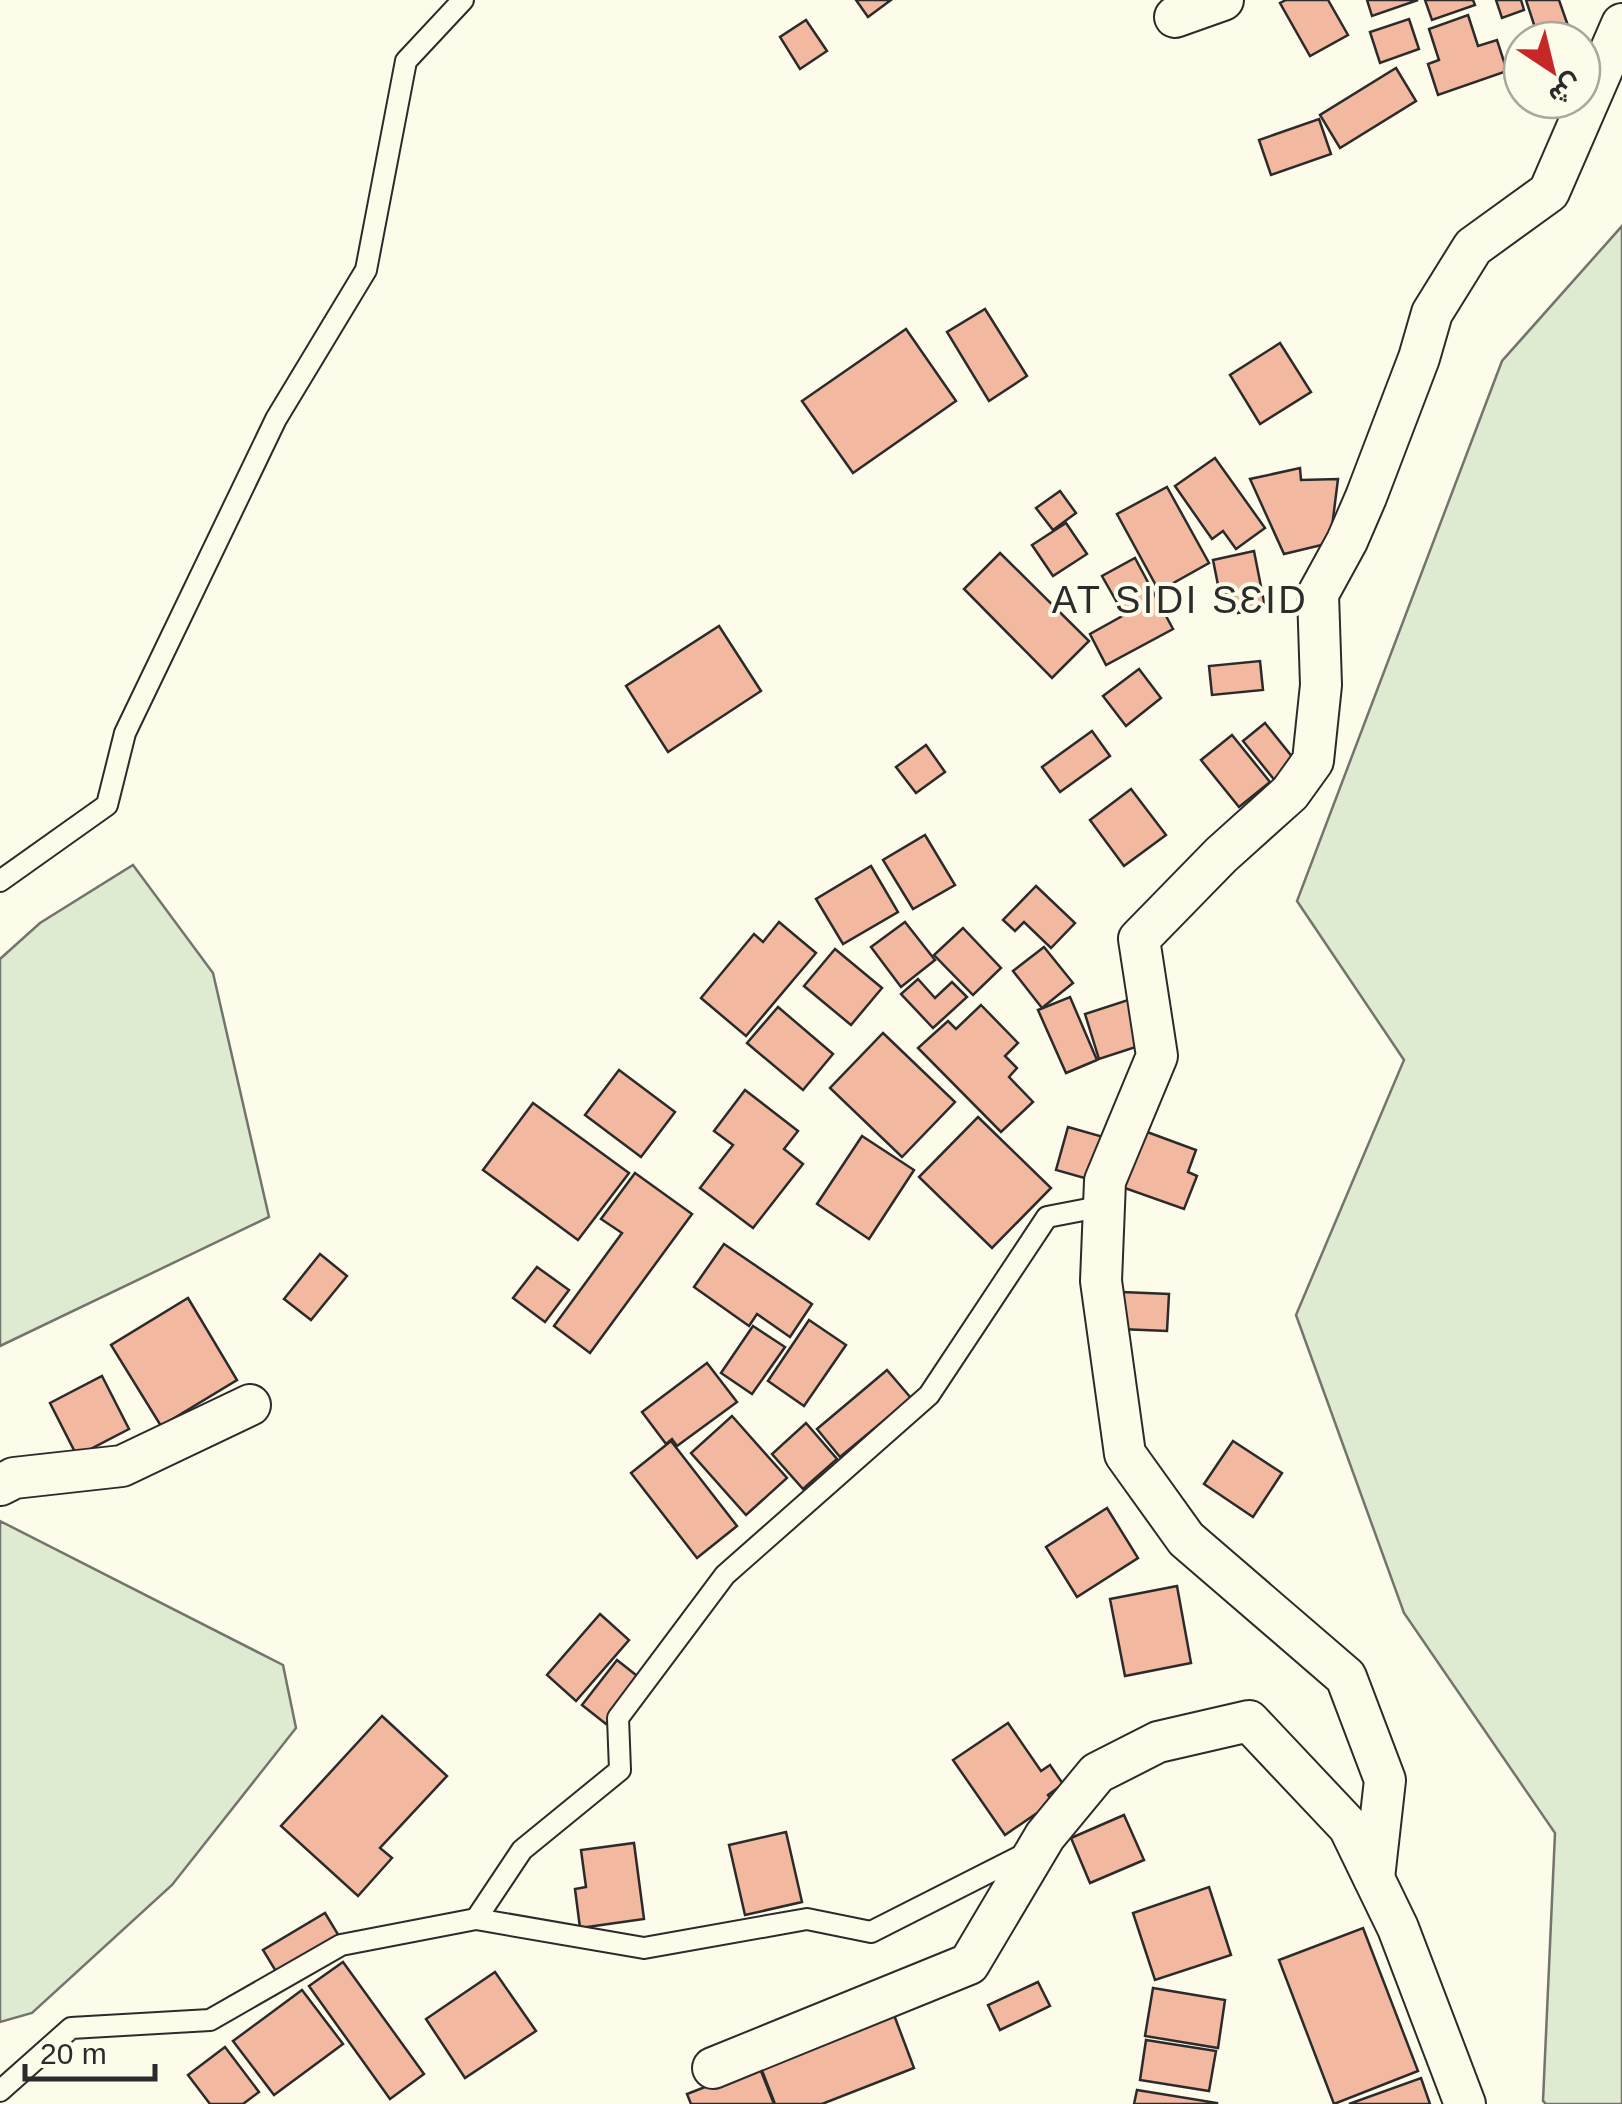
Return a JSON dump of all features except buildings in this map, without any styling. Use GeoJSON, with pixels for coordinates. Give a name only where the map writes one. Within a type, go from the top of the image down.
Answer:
{"type":"FeatureCollection","features":[{"type":"Feature","properties":{"kind":"street"},"geometry":{"type":"LineString","coordinates":[[1175,17],[1223,0]]}},
{"type":"Feature","properties":{"kind":"street"},"geometry":{"type":"LineString","coordinates":[[1374,1878],[1385,1780],[1346,1676],[1186,1540],[1126,1454],[1101,1281],[1105,1182],[1157,1056],[1138,939],[1220,855],[1290,792],[1314,761],[1321,685],[1318,594],[1366,498],[1432,313],[1472,247],[1548,192],[1622,24]]}},
{"type":"Feature","properties":{"kind":"street"},"geometry":{"type":"LineString","coordinates":[[0,1484],[14,1478],[122,1466],[250,1404]]}},
{"type":"Feature","properties":{"kind":"street"},"geometry":{"type":"LineString","coordinates":[[713,2068],[969,1964],[1038,1848],[1097,1773],[1158,1742],[1250,1721],[1349,1827],[1398,1928],[1465,2104]]}},
{"type":"Feature","properties":{"kind":"lane"},"geometry":{"type":"LineString","coordinates":[[0,881],[107,805],[124,733],[259,454],[366,270],[406,61],[462,0]]}},
{"type":"Feature","properties":{"kind":"lane"},"geometry":{"type":"LineString","coordinates":[[476,1919],[522,1850],[620,1770],[618,1718],[725,1575],[930,1395],[1046,1217],[1104,1206]]}},
{"type":"Feature","properties":{"kind":"lane"},"geometry":{"type":"LineString","coordinates":[[0,2091],[71,2028],[210,2020],[342,1945],[476,1919],[644,1948],[807,1918],[870,1932],[1038,1848]]}},
{"type":"Feature","properties":{"kind":"green space"},"geometry":{"type":"Polygon","coordinates":[[[1622,226],[1622,2104],[1546,2104],[1543,2101],[1555,1833],[1404,1613],[1296,1315],[1404,1060],[1297,901],[1502,361],[1622,226]]]}},
{"type":"Feature","properties":{"kind":"green space"},"geometry":{"type":"Polygon","coordinates":[[[133,865],[213,973],[269,1217],[0,1346],[0,959],[40,923],[133,865]]]}},
{"type":"Feature","properties":{"kind":"green space"},"geometry":{"type":"Polygon","coordinates":[[[0,1521],[283,1665],[296,1728],[172,1885],[32,2013],[0,2022],[0,1521]]]}},
{"type":"Feature","properties":{"kind":"district","name":"AT SIDI SƐID"},"geometry":{"type":"Point","coordinates":[1180,600]}}]}
